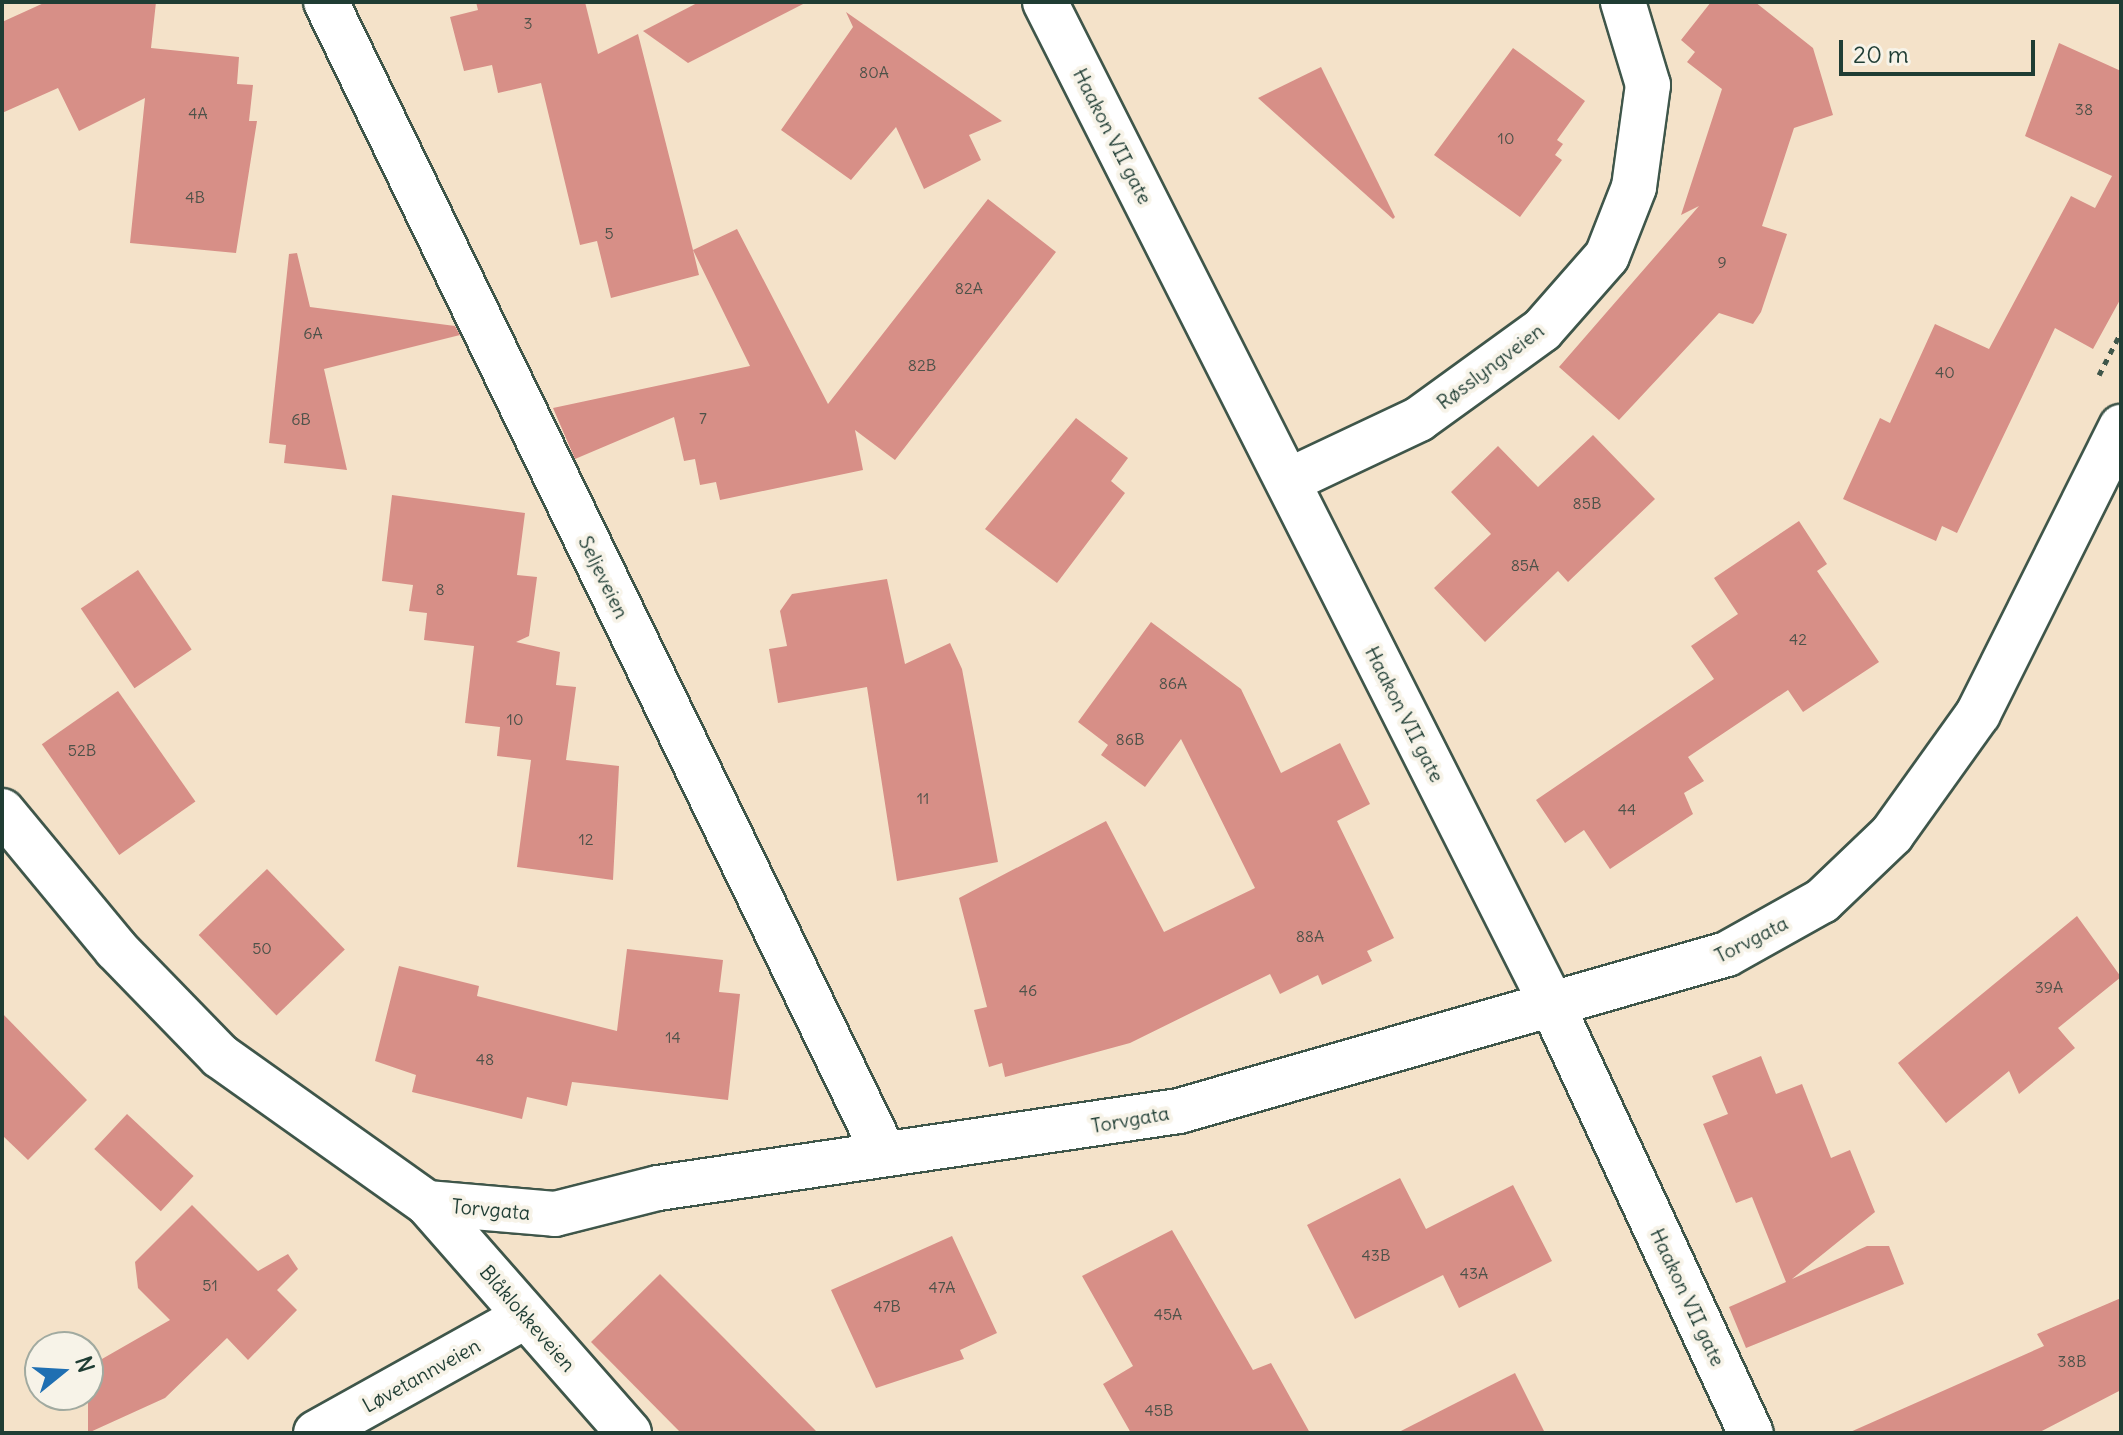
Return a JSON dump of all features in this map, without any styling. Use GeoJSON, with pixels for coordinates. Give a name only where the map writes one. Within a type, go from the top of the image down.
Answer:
{"type":"FeatureCollection","features":[{"type":"Feature","properties":{"kind":"street","name":"Seljeveien"},"geometry":{"type":"LineString","coordinates":[[326,2],[883,1151]]}},
{"type":"Feature","properties":{"kind":"street","name":"Haakon VII gate"},"geometry":{"type":"LineString","coordinates":[[1045,2],[1553,1007],[1751,1433]]}},
{"type":"Feature","properties":{"kind":"street","name":"Røsslyngveien"},"geometry":{"type":"LineString","coordinates":[[1288,481],[1419,419],[1542,330],[1607,256],[1634,187],[1648,85],[1623,2]]}},
{"type":"Feature","properties":{"kind":"street","name":"Torvgata"},"geometry":{"type":"LineString","coordinates":[[8,833],[220,1056],[427,1203],[555,1214],[658,1188],[883,1151],[1179,1111],[1553,1007],[1727,954],[1822,901],[1892,834],[1978,714],[2121,427]]}},
{"type":"Feature","properties":{"kind":"street","name":"Blåklokkeveien"},"geometry":{"type":"LineString","coordinates":[[427,1203],[629,1433]]}},
{"type":"Feature","properties":{"kind":"street","name":"Løvetannveien"},"geometry":{"type":"LineString","coordinates":[[316,1433],[526,1316]]}},
{"type":"Feature","properties":{"kind":"path"},"geometry":{"type":"LineString","coordinates":[[2095,383],[2121,332]]}},
{"type":"Feature","properties":{"kind":"building"},"geometry":{"type":"Polygon","coordinates":[[[46,2],[156,2],[151,48],[239,57],[237,84],[253,85],[249,121],[257,121],[236,253],[130,243],[145,98],[79,131],[58,88],[2,113],[2,22],[46,2]]]}},
{"type":"Feature","properties":{"kind":"building"},"geometry":{"type":"Polygon","coordinates":[[[476,2],[585,2],[598,54],[638,34],[699,275],[611,298],[597,241],[580,245],[541,83],[498,93],[492,65],[464,71],[450,17],[478,10],[476,2]]]}},
{"type":"Feature","properties":{"kind":"building"},"geometry":{"type":"Polygon","coordinates":[[[699,2],[807,2],[688,63],[643,31],[699,2]]]}},
{"type":"Feature","properties":{"kind":"building"},"geometry":{"type":"Polygon","coordinates":[[[1711,2],[1755,2],[1813,48],[1833,115],[1794,128],[1762,226],[1787,234],[1761,312],[1753,324],[1719,313],[1619,420],[1559,367],[1699,206],[1681,215],[1722,89],[1687,62],[1695,52],[1681,40],[1711,2]]]}},
{"type":"Feature","properties":{"kind":"building"},"geometry":{"type":"Polygon","coordinates":[[[846,12],[1002,121],[969,135],[981,160],[924,189],[896,127],[851,180],[781,130],[853,27],[846,12]]]}},
{"type":"Feature","properties":{"kind":"building"},"geometry":{"type":"Polygon","coordinates":[[[2059,43],[2121,71],[2121,298],[2093,349],[2055,328],[1957,533],[1942,526],[1936,541],[1843,499],[1880,418],[1890,423],[1935,324],[1989,349],[2071,196],[2095,208],[2112,176],[2025,136],[2059,43]]]}},
{"type":"Feature","properties":{"kind":"building"},"geometry":{"type":"Polygon","coordinates":[[[1513,48],[1585,101],[1557,140],[1563,144],[1555,155],[1562,160],[1520,217],[1434,155],[1513,48]]]}},
{"type":"Feature","properties":{"kind":"building"},"geometry":{"type":"Polygon","coordinates":[[[1321,67],[1395,217],[1393,219],[1258,98],[1321,67]]]}},
{"type":"Feature","properties":{"kind":"building"},"geometry":{"type":"Polygon","coordinates":[[[988,199],[1056,252],[895,460],[855,430],[863,470],[720,500],[716,482],[700,485],[695,459],[684,461],[674,417],[575,459],[553,408],[750,366],[693,250],[737,229],[828,404],[988,199]]]}},
{"type":"Feature","properties":{"kind":"building"},"geometry":{"type":"Polygon","coordinates":[[[297,253],[310,307],[455,326],[460,335],[324,369],[347,470],[284,463],[286,445],[269,443],[289,254],[297,253]]]}},
{"type":"Feature","properties":{"kind":"building"},"geometry":{"type":"Polygon","coordinates":[[[1076,418],[1128,458],[1111,481],[1125,493],[1057,583],[985,529],[1076,418]]]}},
{"type":"Feature","properties":{"kind":"building"},"geometry":{"type":"Polygon","coordinates":[[[1593,435],[1655,499],[1568,582],[1558,571],[1485,642],[1434,588],[1491,534],[1451,492],[1498,446],[1538,487],[1593,435]]]}},
{"type":"Feature","properties":{"kind":"building"},"geometry":{"type":"Polygon","coordinates":[[[392,495],[525,513],[517,575],[537,577],[529,636],[516,642],[560,652],[556,685],[576,687],[566,760],[619,766],[613,880],[517,867],[531,760],[497,756],[500,727],[465,723],[474,646],[424,640],[427,613],[409,611],[413,585],[382,581],[392,495]]]}},
{"type":"Feature","properties":{"kind":"building"},"geometry":{"type":"Polygon","coordinates":[[[1799,521],[1827,564],[1817,571],[1879,662],[1803,712],[1788,690],[1688,757],[1704,781],[1684,793],[1693,814],[1610,869],[1584,830],[1565,843],[1536,800],[1714,679],[1691,646],[1738,614],[1714,578],[1799,521]]]}},
{"type":"Feature","properties":{"kind":"building"},"geometry":{"type":"Polygon","coordinates":[[[138,570],[192,650],[134,688],[81,609],[138,570]]]}},
{"type":"Feature","properties":{"kind":"building"},"geometry":{"type":"Polygon","coordinates":[[[887,579],[905,664],[950,643],[962,669],[998,862],[897,881],[867,687],[778,703],[769,649],[787,646],[780,611],[792,594],[887,579]]]}},
{"type":"Feature","properties":{"kind":"building"},"geometry":{"type":"Polygon","coordinates":[[[1151,622],[1241,689],[1281,773],[1340,743],[1370,804],[1337,821],[1394,938],[1367,951],[1372,961],[1322,985],[1318,975],[1280,994],[1270,974],[1130,1043],[1005,1077],[1002,1063],[989,1067],[974,1010],[987,1007],[959,898],[1106,821],[1164,932],[1255,888],[1181,739],[1145,787],[1101,755],[1108,745],[1078,722],[1151,622]]]}},
{"type":"Feature","properties":{"kind":"building"},"geometry":{"type":"Polygon","coordinates":[[[118,691],[195,802],[119,855],[42,744],[118,691]]]}},
{"type":"Feature","properties":{"kind":"building"},"geometry":{"type":"Polygon","coordinates":[[[267,869],[345,950],[276,1016],[199,935],[267,869]]]}},
{"type":"Feature","properties":{"kind":"building"},"geometry":{"type":"Polygon","coordinates":[[[2077,916],[2121,977],[2058,1028],[2075,1048],[2019,1094],[2009,1071],[1946,1123],[1898,1063],[2077,916]]]}},
{"type":"Feature","properties":{"kind":"building"},"geometry":{"type":"Polygon","coordinates":[[[627,949],[723,960],[719,992],[740,994],[728,1100],[572,1082],[567,1106],[527,1097],[522,1119],[412,1092],[416,1075],[375,1061],[399,966],[479,986],[477,996],[617,1031],[627,949]]]}},
{"type":"Feature","properties":{"kind":"building"},"geometry":{"type":"Polygon","coordinates":[[[2,1013],[87,1100],[28,1160],[2,1135],[2,1013]]]}},
{"type":"Feature","properties":{"kind":"building"},"geometry":{"type":"Polygon","coordinates":[[[1761,1056],[1776,1094],[1802,1084],[1831,1158],[1850,1150],[1875,1212],[1792,1279],[1867,1246],[1889,1246],[1904,1284],[1746,1348],[1729,1307],[1786,1282],[1752,1197],[1736,1203],[1703,1124],[1728,1114],[1712,1076],[1761,1056]]]}},
{"type":"Feature","properties":{"kind":"building"},"geometry":{"type":"Polygon","coordinates":[[[127,1114],[194,1176],[161,1211],[94,1149],[127,1114]]]}},
{"type":"Feature","properties":{"kind":"building"},"geometry":{"type":"Polygon","coordinates":[[[1400,1178],[1426,1229],[1513,1185],[1552,1261],[1459,1308],[1443,1275],[1355,1319],[1307,1225],[1400,1178]]]}},
{"type":"Feature","properties":{"kind":"building"},"geometry":{"type":"Polygon","coordinates":[[[192,1205],[258,1271],[288,1254],[298,1269],[277,1290],[297,1310],[248,1360],[227,1338],[165,1398],[88,1433],[88,1411],[104,1411],[104,1358],[170,1320],[138,1288],[135,1262],[192,1205]]]}},
{"type":"Feature","properties":{"kind":"building"},"geometry":{"type":"Polygon","coordinates":[[[1172,1230],[1253,1370],[1271,1363],[1310,1433],[1131,1433],[1103,1384],[1133,1366],[1082,1276],[1172,1230]]]}},
{"type":"Feature","properties":{"kind":"building"},"geometry":{"type":"Polygon","coordinates":[[[952,1236],[997,1333],[960,1350],[964,1359],[876,1388],[831,1290],[952,1236]]]}},
{"type":"Feature","properties":{"kind":"building"},"geometry":{"type":"Polygon","coordinates":[[[660,1274],[818,1433],[681,1433],[591,1342],[660,1274]]]}},
{"type":"Feature","properties":{"kind":"building"},"geometry":{"type":"Polygon","coordinates":[[[2121,1298],[2121,1390],[2038,1433],[1848,1433],[2044,1346],[2037,1334],[2121,1298]]]}},
{"type":"Feature","properties":{"kind":"building"},"geometry":{"type":"Polygon","coordinates":[[[1515,1373],[1545,1433],[1397,1433],[1515,1373]]]}}]}
